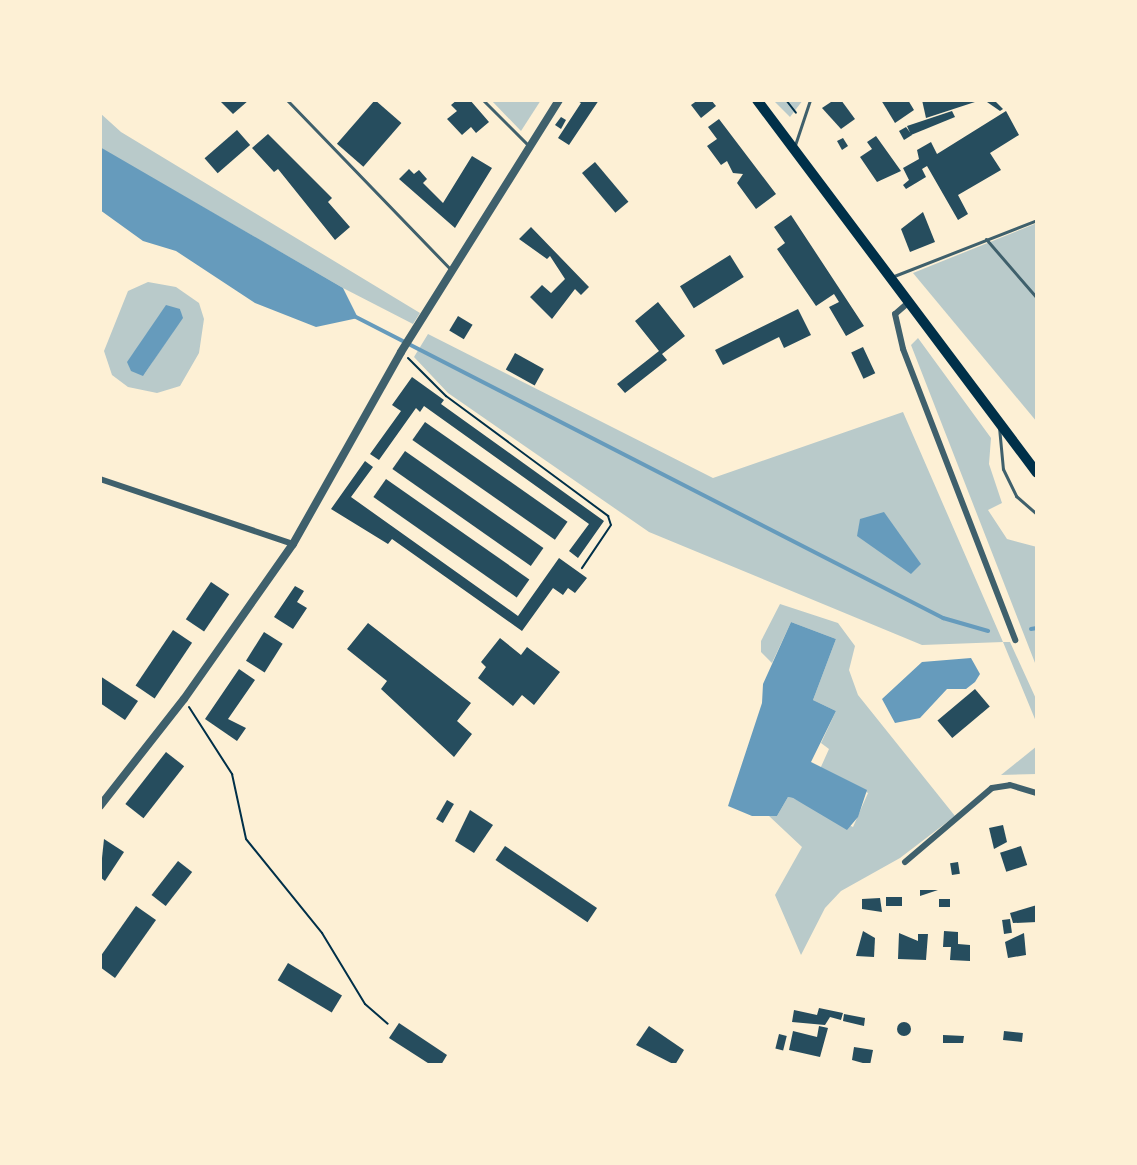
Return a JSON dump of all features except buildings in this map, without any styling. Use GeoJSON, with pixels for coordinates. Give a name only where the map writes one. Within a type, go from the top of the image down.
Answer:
{"type":"FeatureCollection","features":[{"type":"Feature","properties":{"kind":"main road"},"geometry":{"type":"LineString","coordinates":[[757,100],[1037,473]]}},
{"type":"Feature","properties":{"kind":"street"},"geometry":{"type":"LineString","coordinates":[[100,806],[184,699],[293,544],[403,349],[559,100]]}},
{"type":"Feature","properties":{"kind":"street"},"geometry":{"type":"LineString","coordinates":[[909,302],[895,314],[903,349],[1015,640]]}},
{"type":"Feature","properties":{"kind":"street"},"geometry":{"type":"LineString","coordinates":[[100,479],[293,544]]}},
{"type":"Feature","properties":{"kind":"street"},"geometry":{"type":"LineString","coordinates":[[905,862],[992,788],[1010,785],[1037,793]]}},
{"type":"Feature","properties":{"kind":"lane"},"geometry":{"type":"LineString","coordinates":[[287,100],[452,271]]}},
{"type":"Feature","properties":{"kind":"lane"},"geometry":{"type":"LineString","coordinates":[[483,100],[530,147]]}},
{"type":"Feature","properties":{"kind":"lane"},"geometry":{"type":"LineString","coordinates":[[794,149],[810,100]]}},
{"type":"Feature","properties":{"kind":"lane"},"geometry":{"type":"LineString","coordinates":[[891,278],[1037,220]]}},
{"type":"Feature","properties":{"kind":"lane"},"geometry":{"type":"LineString","coordinates":[[986,239],[1037,298]]}},
{"type":"Feature","properties":{"kind":"lane"},"geometry":{"type":"LineString","coordinates":[[998,423],[1003,469],[1016,496],[1037,514]]}},
{"type":"Feature","properties":{"kind":"path"},"geometry":{"type":"LineString","coordinates":[[786,100],[796,113]]}},
{"type":"Feature","properties":{"kind":"path"},"geometry":{"type":"LineString","coordinates":[[403,349],[446,396],[608,516],[611,525],[582,568]]}},
{"type":"Feature","properties":{"kind":"path"},"geometry":{"type":"LineString","coordinates":[[184,699],[232,774],[246,839],[322,933],[365,1004],[388,1024]]}},
{"type":"Feature","properties":{"kind":"shaded area"},"geometry":{"type":"Polygon","coordinates":[[[491,100],[541,100],[521,131],[491,100]]]}},
{"type":"Feature","properties":{"kind":"shaded area"},"geometry":{"type":"Polygon","coordinates":[[[773,100],[803,100],[790,117],[773,100]]]}},
{"type":"Feature","properties":{"kind":"shaded area"},"geometry":{"type":"Polygon","coordinates":[[[100,113],[121,132],[420,313],[413,324],[343,288],[107,152],[100,147],[100,113]]]}},
{"type":"Feature","properties":{"kind":"shaded area"},"geometry":{"type":"Polygon","coordinates":[[[1037,223],[1037,422],[913,273],[1037,223]]]}},
{"type":"Feature","properties":{"kind":"shaded area"},"geometry":{"type":"Polygon","coordinates":[[[148,282],[176,287],[199,303],[204,319],[199,353],[180,386],[157,393],[128,387],[112,375],[104,351],[128,291],[148,282]],[[180,309],[143,376],[182,318],[180,309]]]}},
{"type":"Feature","properties":{"kind":"shaded area"},"geometry":{"type":"Polygon","coordinates":[[[428,334],[713,478],[903,412],[1003,642],[922,645],[649,532],[448,393],[414,357],[428,334]]]}},
{"type":"Feature","properties":{"kind":"shaded area"},"geometry":{"type":"Polygon","coordinates":[[[918,338],[991,438],[989,464],[1002,503],[988,510],[1007,539],[1037,547],[1037,668],[911,345],[918,338]]]}},
{"type":"Feature","properties":{"kind":"shaded area"},"geometry":{"type":"Polygon","coordinates":[[[780,604],[838,623],[855,646],[849,670],[858,695],[955,816],[900,858],[841,891],[825,908],[801,955],[775,895],[802,847],[769,816],[777,816],[788,797],[853,827],[868,793],[820,769],[829,749],[821,743],[836,711],[813,700],[836,639],[791,622],[772,663],[761,652],[761,641],[780,604]]]}},
{"type":"Feature","properties":{"kind":"shaded area"},"geometry":{"type":"Polygon","coordinates":[[[1003,642],[1010,642],[1037,701],[1037,724],[1003,642]]]}},
{"type":"Feature","properties":{"kind":"shaded area"},"geometry":{"type":"Polygon","coordinates":[[[1037,746],[1037,774],[1001,775],[1037,746]]]}},
{"type":"Feature","properties":{"kind":"water"},"geometry":{"type":"Polygon","coordinates":[[[100,147],[343,288],[358,318],[316,327],[255,303],[176,251],[143,241],[100,210],[100,147]]]}},
{"type":"Feature","properties":{"kind":"water"},"geometry":{"type":"Polygon","coordinates":[[[166,305],[180,309],[183,318],[143,376],[131,371],[127,362],[166,305]]]}},
{"type":"Feature","properties":{"kind":"water"},"geometry":{"type":"Polygon","coordinates":[[[884,512],[921,564],[911,574],[857,536],[860,519],[884,512]]]}},
{"type":"Feature","properties":{"kind":"water"},"geometry":{"type":"Polygon","coordinates":[[[791,622],[836,639],[813,700],[836,711],[811,762],[867,790],[858,817],[847,830],[793,798],[788,797],[777,816],[752,816],[728,806],[762,703],[763,684],[791,622]]]}},
{"type":"Feature","properties":{"kind":"water"},"geometry":{"type":"Polygon","coordinates":[[[971,658],[980,674],[975,682],[966,689],[947,689],[920,718],[895,723],[882,699],[922,662],[971,658]]]}},
{"type":"Feature","properties":{"kind":"waterway"},"geometry":{"type":"LineString","coordinates":[[354,316],[943,618],[988,631]]}},
{"type":"Feature","properties":{"kind":"waterway"},"geometry":{"type":"LineString","coordinates":[[1031,629],[1037,628]]}}]}
